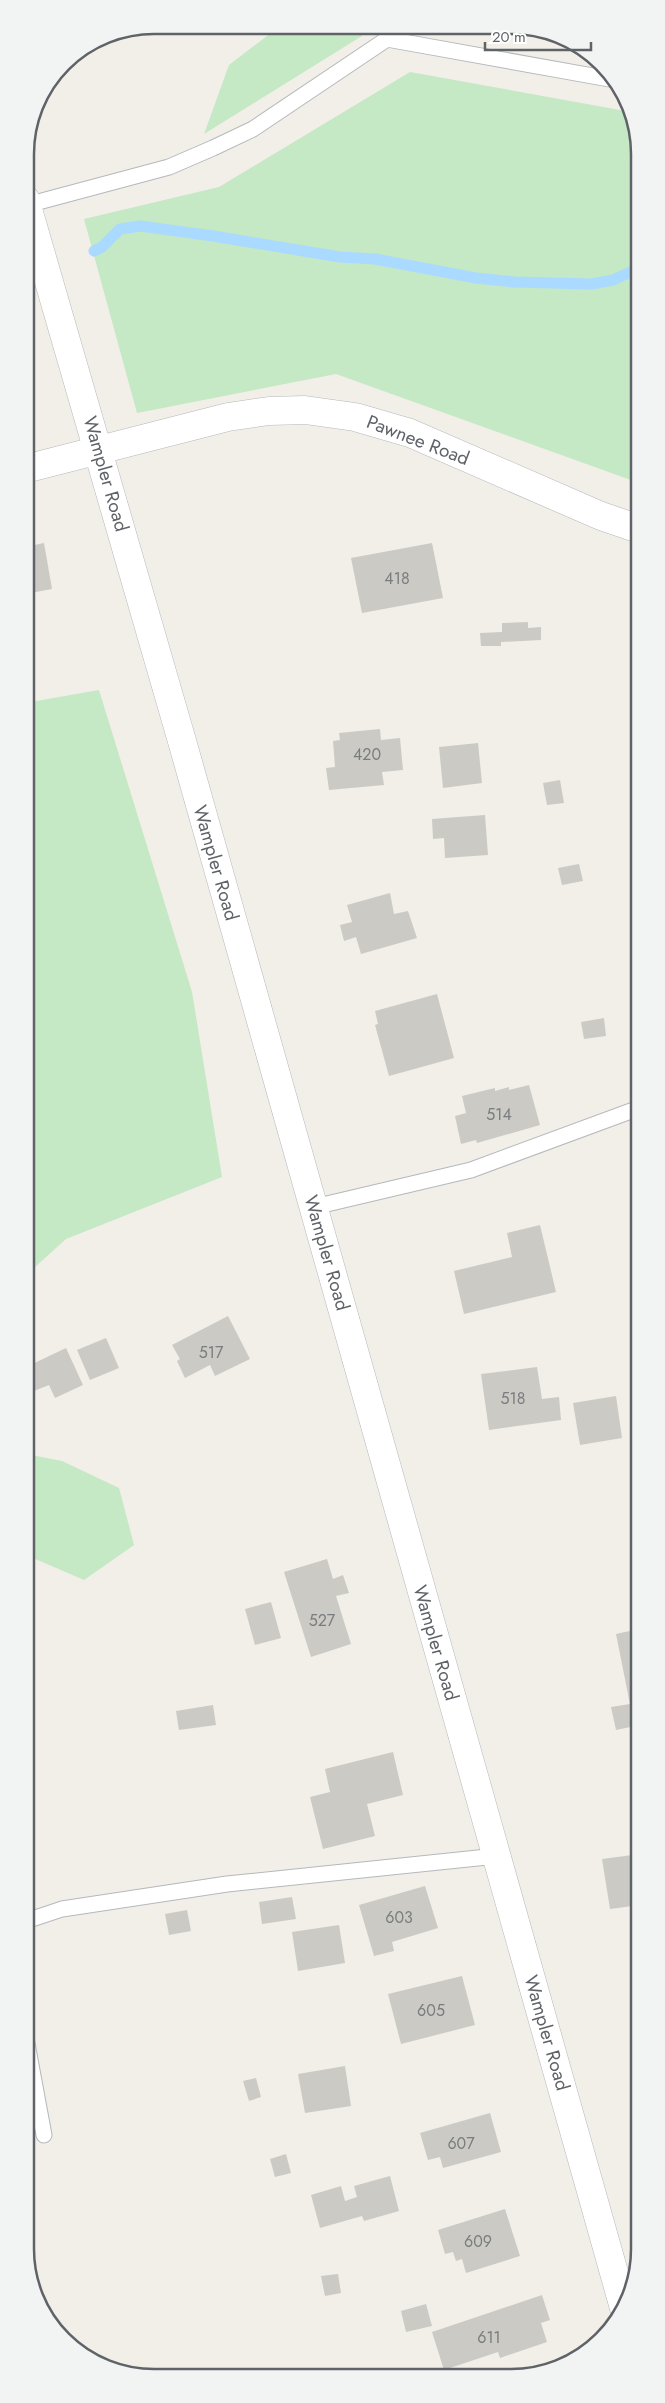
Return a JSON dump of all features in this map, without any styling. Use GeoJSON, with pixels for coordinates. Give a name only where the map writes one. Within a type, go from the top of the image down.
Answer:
{"type":"FeatureCollection","features":[{"type":"Feature","properties":{"kind":"street","name":"Wampler Road"},"geometry":{"type":"LineString","coordinates":[[34,229],[99,450],[314,1207],[621,2297]]}},
{"type":"Feature","properties":{"kind":"street","name":"Pawnee Road"},"geometry":{"type":"LineString","coordinates":[[34,468],[228,417],[270,411],[304,410],[329,412],[381,423],[410,432],[601,516],[631,526]]}},
{"type":"Feature","properties":{"kind":"lane"},"geometry":{"type":"LineString","coordinates":[[34,200],[169,167],[213,148],[253,129],[394,34]]}},
{"type":"Feature","properties":{"kind":"lane"},"geometry":{"type":"LineString","coordinates":[[387,39],[604,78]]}},
{"type":"Feature","properties":{"kind":"lane"},"geometry":{"type":"LineString","coordinates":[[314,1207],[471,1170],[631,1111]]}},
{"type":"Feature","properties":{"kind":"lane"},"geometry":{"type":"LineString","coordinates":[[34,1918],[62,1909],[227,1884],[496,1856]]}},
{"type":"Feature","properties":{"kind":"lane"},"geometry":{"type":"LineString","coordinates":[[34,2081],[44,2135]]}},
{"type":"Feature","properties":{"kind":"green space"},"geometry":{"type":"Polygon","coordinates":[[[270,34],[365,34],[204,134],[229,65],[270,34]]]}},
{"type":"Feature","properties":{"kind":"green space"},"geometry":{"type":"Polygon","coordinates":[[[410,72],[623,111],[630,138],[631,153],[631,480],[336,374],[137,413],[84,219],[219,187],[410,72]]]}},
{"type":"Feature","properties":{"kind":"green space"},"geometry":{"type":"Polygon","coordinates":[[[99,690],[192,992],[222,1177],[66,1239],[34,1268],[34,701],[99,690]]]}},
{"type":"Feature","properties":{"kind":"green space"},"geometry":{"type":"Polygon","coordinates":[[[34,1456],[62,1461],[119,1488],[134,1545],[84,1580],[34,1558],[34,1456]]]}},
{"type":"Feature","properties":{"kind":"building"},"geometry":{"type":"Polygon","coordinates":[[[44,543],[52,589],[34,592],[34,545],[44,543]]]}},
{"type":"Feature","properties":{"kind":"building"},"geometry":{"type":"Polygon","coordinates":[[[432,543],[443,598],[362,613],[351,558],[432,543]]]}},
{"type":"Feature","properties":{"kind":"building"},"geometry":{"type":"Polygon","coordinates":[[[528,622],[528,628],[541,627],[541,640],[501,642],[501,646],[481,646],[480,633],[502,632],[502,623],[528,622]]]}},
{"type":"Feature","properties":{"kind":"building"},"geometry":{"type":"Polygon","coordinates":[[[380,729],[381,740],[400,738],[403,770],[382,772],[384,785],[329,790],[326,768],[335,767],[333,741],[340,740],[339,733],[380,729]]]}},
{"type":"Feature","properties":{"kind":"building"},"geometry":{"type":"Polygon","coordinates":[[[478,743],[482,783],[443,788],[439,747],[478,743]]]}},
{"type":"Feature","properties":{"kind":"building"},"geometry":{"type":"Polygon","coordinates":[[[560,780],[564,803],[547,805],[543,783],[560,780]]]}},
{"type":"Feature","properties":{"kind":"building"},"geometry":{"type":"Polygon","coordinates":[[[485,815],[488,855],[445,858],[444,838],[433,839],[432,819],[485,815]]]}},
{"type":"Feature","properties":{"kind":"building"},"geometry":{"type":"Polygon","coordinates":[[[579,864],[583,881],[562,885],[558,868],[579,864]]]}},
{"type":"Feature","properties":{"kind":"building"},"geometry":{"type":"Polygon","coordinates":[[[390,893],[394,914],[408,911],[417,938],[361,954],[356,937],[344,941],[340,925],[352,922],[347,905],[390,893]]]}},
{"type":"Feature","properties":{"kind":"building"},"geometry":{"type":"Polygon","coordinates":[[[437,994],[454,1058],[389,1076],[375,1025],[378,1024],[375,1011],[437,994]]]}},
{"type":"Feature","properties":{"kind":"building"},"geometry":{"type":"Polygon","coordinates":[[[604,1018],[606,1036],[584,1039],[581,1022],[604,1018]]]}},
{"type":"Feature","properties":{"kind":"building"},"geometry":{"type":"Polygon","coordinates":[[[529,1085],[540,1125],[477,1143],[476,1140],[461,1144],[455,1116],[466,1113],[462,1096],[495,1088],[495,1091],[509,1087],[509,1090],[529,1085]]]}},
{"type":"Feature","properties":{"kind":"building"},"geometry":{"type":"Polygon","coordinates":[[[540,1225],[556,1292],[464,1314],[454,1271],[512,1257],[507,1233],[540,1225]]]}},
{"type":"Feature","properties":{"kind":"building"},"geometry":{"type":"Polygon","coordinates":[[[228,1316],[250,1359],[215,1376],[210,1365],[185,1378],[177,1361],[180,1359],[172,1345],[228,1316]]]}},
{"type":"Feature","properties":{"kind":"building"},"geometry":{"type":"Polygon","coordinates":[[[106,1338],[119,1368],[90,1380],[77,1350],[106,1338]]]}},
{"type":"Feature","properties":{"kind":"building"},"geometry":{"type":"Polygon","coordinates":[[[66,1348],[83,1385],[55,1398],[49,1385],[34,1391],[34,1363],[66,1348]]]}},
{"type":"Feature","properties":{"kind":"building"},"geometry":{"type":"Polygon","coordinates":[[[537,1367],[542,1399],[559,1397],[561,1420],[489,1430],[481,1374],[537,1367]]]}},
{"type":"Feature","properties":{"kind":"building"},"geometry":{"type":"Polygon","coordinates":[[[616,1396],[622,1438],[580,1445],[573,1403],[616,1396]]]}},
{"type":"Feature","properties":{"kind":"building"},"geometry":{"type":"Polygon","coordinates":[[[327,1559],[333,1579],[343,1575],[349,1593],[336,1596],[351,1644],[311,1657],[284,1572],[327,1559]]]}},
{"type":"Feature","properties":{"kind":"building"},"geometry":{"type":"Polygon","coordinates":[[[271,1602],[281,1638],[255,1645],[245,1609],[271,1602]]]}},
{"type":"Feature","properties":{"kind":"building"},"geometry":{"type":"Polygon","coordinates":[[[631,1631],[631,1727],[616,1730],[611,1707],[630,1704],[616,1634],[631,1631]]]}},
{"type":"Feature","properties":{"kind":"building"},"geometry":{"type":"Polygon","coordinates":[[[213,1705],[216,1725],[179,1730],[176,1711],[213,1705]]]}},
{"type":"Feature","properties":{"kind":"building"},"geometry":{"type":"Polygon","coordinates":[[[393,1752],[403,1795],[367,1804],[375,1836],[323,1849],[310,1797],[330,1792],[325,1769],[393,1752]]]}},
{"type":"Feature","properties":{"kind":"building"},"geometry":{"type":"Polygon","coordinates":[[[631,1855],[631,1906],[610,1909],[602,1859],[631,1855]]]}},
{"type":"Feature","properties":{"kind":"building"},"geometry":{"type":"Polygon","coordinates":[[[425,1886],[438,1928],[392,1942],[394,1951],[374,1956],[359,1905],[425,1886]]]}},
{"type":"Feature","properties":{"kind":"building"},"geometry":{"type":"Polygon","coordinates":[[[292,1897],[296,1919],[262,1924],[259,1902],[292,1897]]]}},
{"type":"Feature","properties":{"kind":"building"},"geometry":{"type":"Polygon","coordinates":[[[187,1910],[191,1931],[169,1935],[165,1914],[187,1910]]]}},
{"type":"Feature","properties":{"kind":"building"},"geometry":{"type":"Polygon","coordinates":[[[339,1925],[345,1963],[298,1971],[292,1932],[339,1925]]]}},
{"type":"Feature","properties":{"kind":"building"},"geometry":{"type":"Polygon","coordinates":[[[462,1976],[475,2025],[401,2044],[388,1994],[462,1976]]]}},
{"type":"Feature","properties":{"kind":"building"},"geometry":{"type":"Polygon","coordinates":[[[345,2066],[351,2106],[305,2113],[298,2074],[345,2066]]]}},
{"type":"Feature","properties":{"kind":"building"},"geometry":{"type":"Polygon","coordinates":[[[256,2078],[261,2097],[249,2101],[243,2081],[256,2078]]]}},
{"type":"Feature","properties":{"kind":"building"},"geometry":{"type":"Polygon","coordinates":[[[490,2113],[501,2152],[443,2168],[440,2157],[428,2160],[420,2133],[490,2113]]]}},
{"type":"Feature","properties":{"kind":"building"},"geometry":{"type":"Polygon","coordinates":[[[286,2154],[291,2173],[275,2177],[270,2159],[286,2154]]]}},
{"type":"Feature","properties":{"kind":"building"},"geometry":{"type":"Polygon","coordinates":[[[390,2176],[399,2211],[364,2221],[362,2216],[320,2228],[311,2195],[341,2186],[345,2201],[357,2197],[354,2186],[390,2176]]]}},
{"type":"Feature","properties":{"kind":"building"},"geometry":{"type":"Polygon","coordinates":[[[505,2209],[520,2256],[466,2273],[462,2259],[456,2261],[453,2252],[445,2254],[438,2230],[505,2209]]]}},
{"type":"Feature","properties":{"kind":"building"},"geometry":{"type":"Polygon","coordinates":[[[338,2274],[341,2293],[325,2296],[321,2276],[338,2274]]]}},
{"type":"Feature","properties":{"kind":"building"},"geometry":{"type":"Polygon","coordinates":[[[542,2295],[550,2320],[541,2323],[547,2342],[500,2358],[498,2352],[447,2369],[444,2369],[432,2332],[542,2295]]]}},
{"type":"Feature","properties":{"kind":"building"},"geometry":{"type":"Polygon","coordinates":[[[426,2304],[432,2326],[406,2332],[401,2311],[426,2304]]]}},
{"type":"Feature","properties":{"kind":"waterway"},"geometry":{"type":"LineString","coordinates":[[94,251],[102,247],[120,229],[140,226],[340,257],[375,259],[476,278],[514,282],[592,284],[613,280],[631,272]]}}]}
